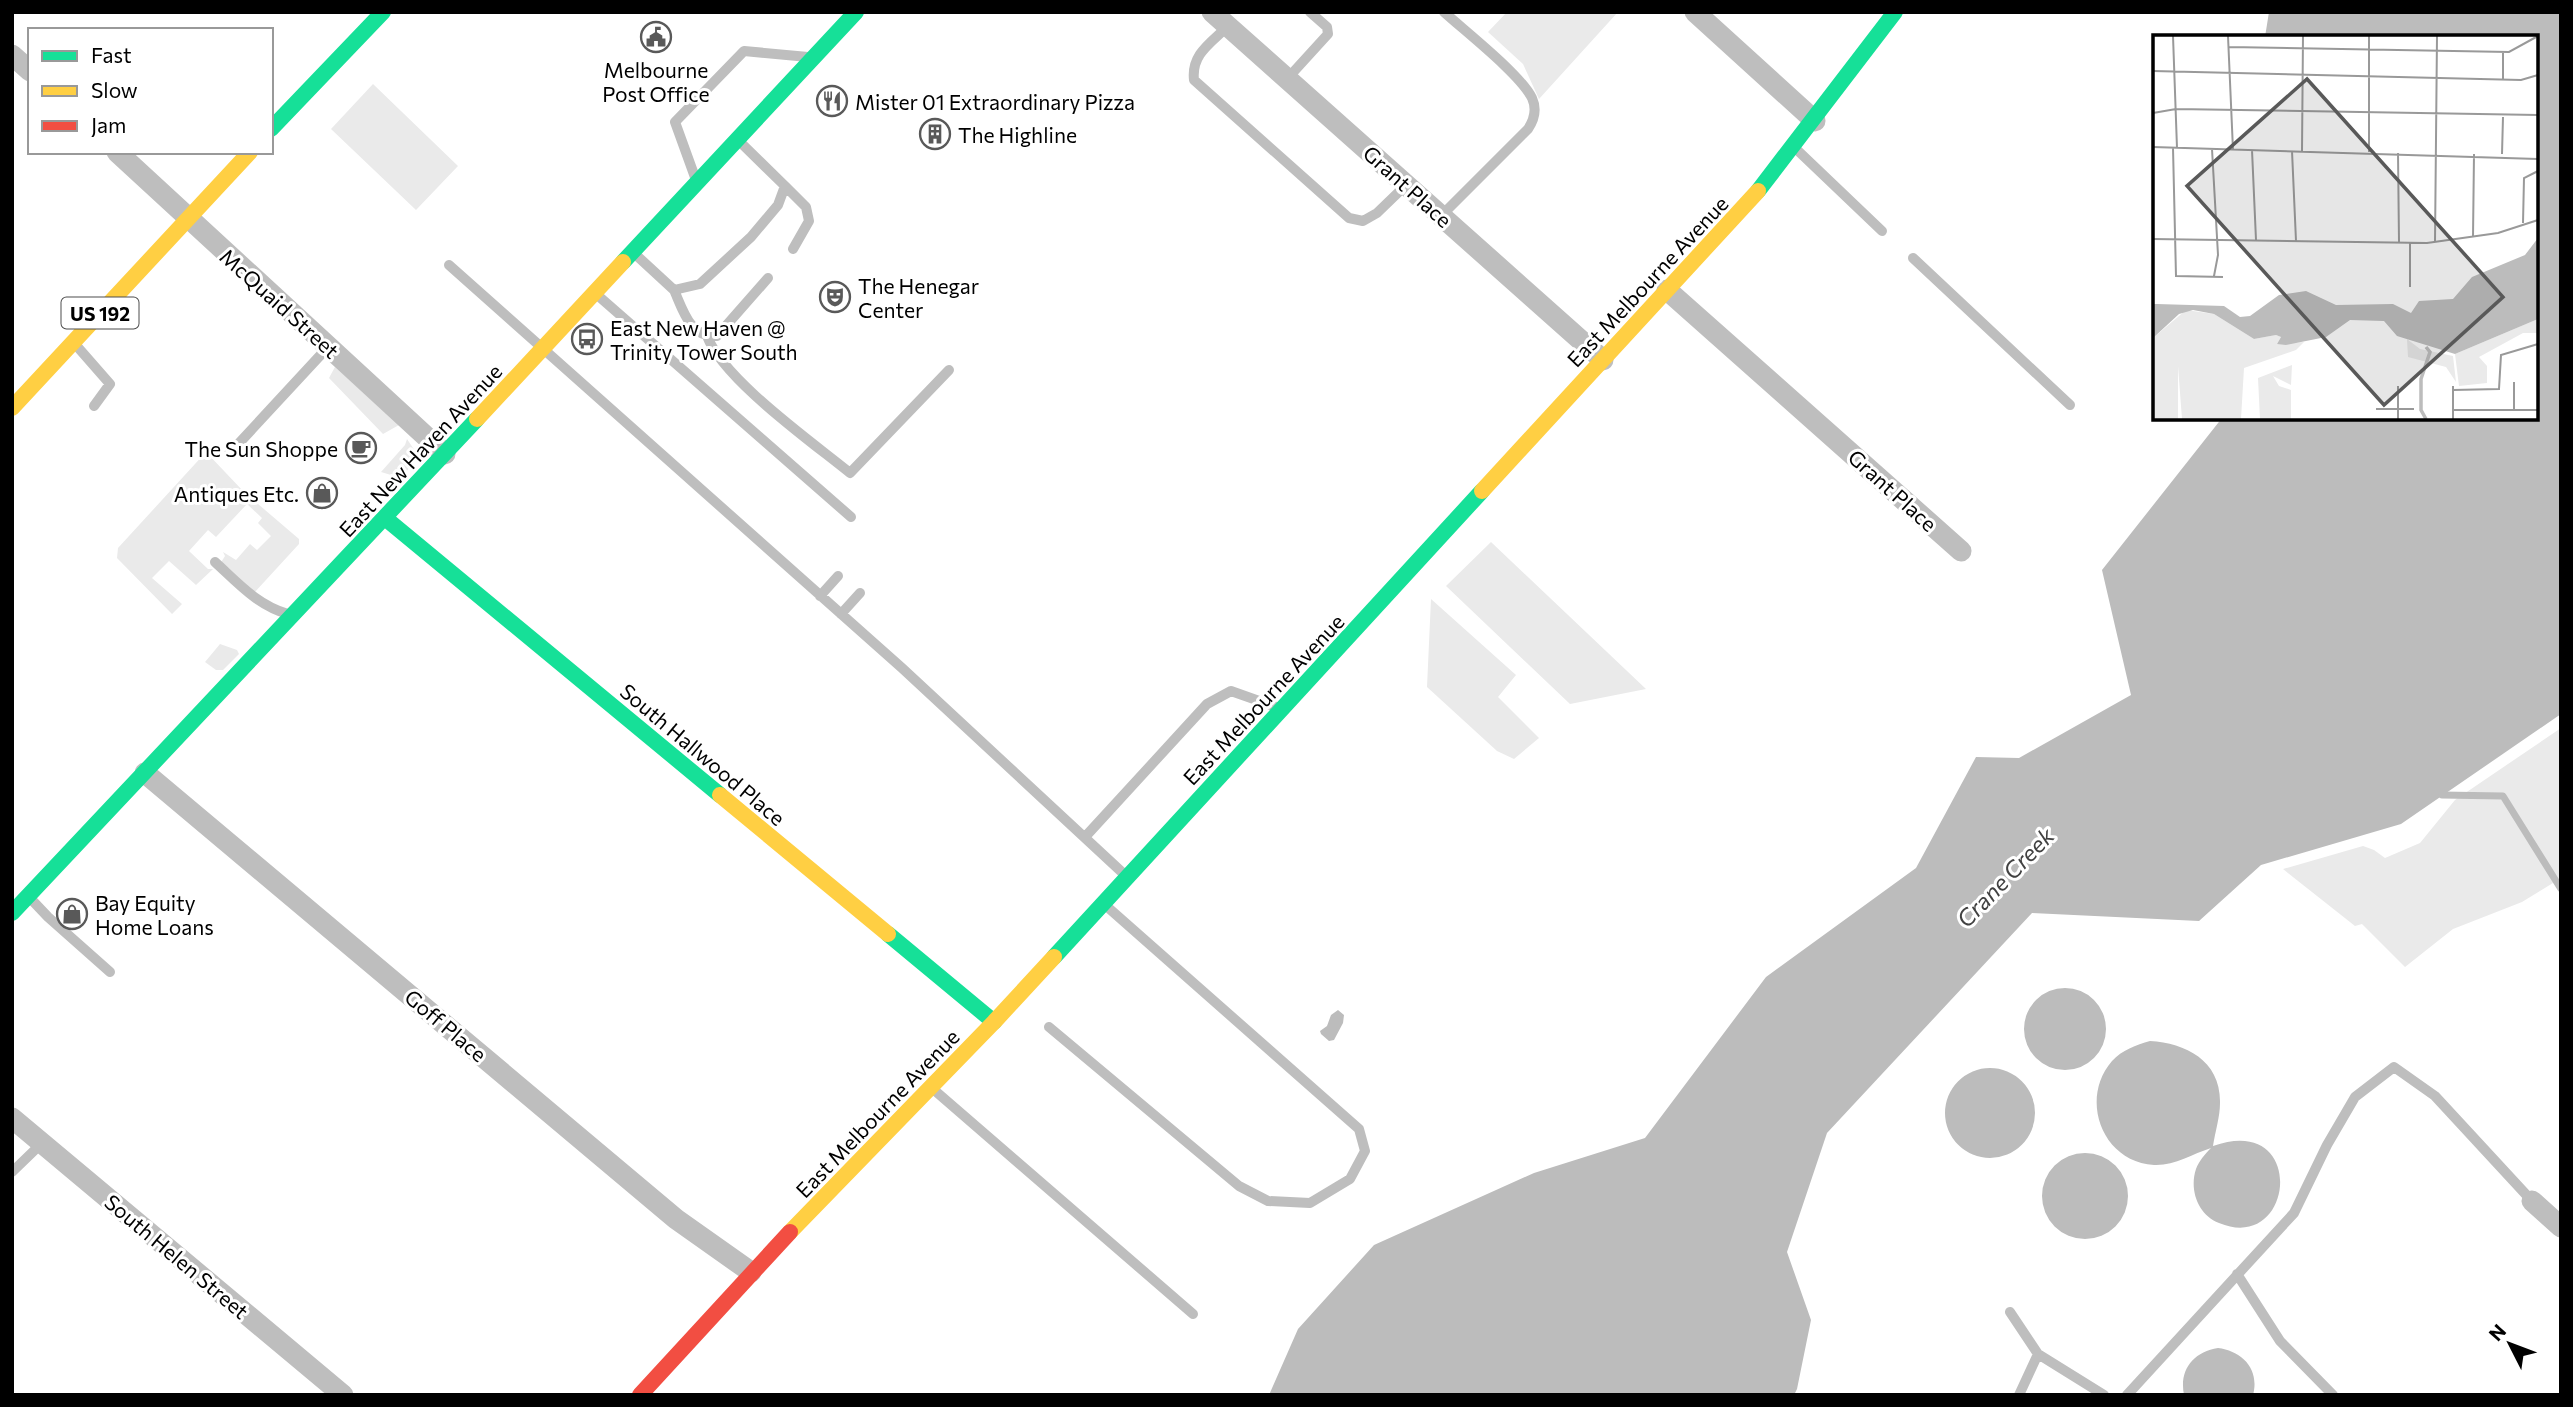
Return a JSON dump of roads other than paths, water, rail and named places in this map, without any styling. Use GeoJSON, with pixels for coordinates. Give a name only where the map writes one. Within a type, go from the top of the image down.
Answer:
{"type":"FeatureCollection","features":[{"type":"Feature","properties":{"kind":"street"},"geometry":{"type":"LineString","coordinates":[[273,127],[383,12]]}},
{"type":"Feature","properties":{"kind":"street"},"geometry":{"type":"LineString","coordinates":[[1695,12],[1815,121]]}},
{"type":"Feature","properties":{"kind":"street","name":"East Melbourne Avenue"},"geometry":{"type":"LineString","coordinates":[[640,1395],[751,1272],[994,1022],[1768,180],[1895,12]]}},
{"type":"Feature","properties":{"kind":"street","name":"East New Haven Avenue"},"geometry":{"type":"LineString","coordinates":[[12,914],[697,184],[814,57],[844,16]]}},
{"type":"Feature","properties":{"kind":"street","name":"Grant Place"},"geometry":{"type":"LineString","coordinates":[[1220,19],[1603,360]]}},
{"type":"Feature","properties":{"kind":"street"},"geometry":{"type":"LineString","coordinates":[[12,55],[28,69]]}},
{"type":"Feature","properties":{"kind":"street","name":"McQuaid Street"},"geometry":{"type":"LineString","coordinates":[[119,154],[445,454]]}},
{"type":"Feature","properties":{"kind":"street","name":"US 192"},"geometry":{"type":"LineString","coordinates":[[12,408],[248,154]]}},
{"type":"Feature","properties":{"kind":"street","name":"Grant Place"},"geometry":{"type":"LineString","coordinates":[[1667,290],[1961,551]]}},
{"type":"Feature","properties":{"kind":"street","name":"South Hallwood Place"},"geometry":{"type":"LineString","coordinates":[[385,518],[994,1022]]}},
{"type":"Feature","properties":{"kind":"street","name":"Goff Place"},"geometry":{"type":"LineString","coordinates":[[145,773],[676,1219],[751,1272]]}},
{"type":"Feature","properties":{"kind":"street"},"geometry":{"type":"LineString","coordinates":[[12,882],[29,896]]}},
{"type":"Feature","properties":{"kind":"street","name":"South Helen Street"},"geometry":{"type":"LineString","coordinates":[[12,1118],[343,1395]]}},
{"type":"Feature","properties":{"kind":"street"},"geometry":{"type":"LineString","coordinates":[[2532,1201],[2561,1227]]}},
{"type":"Feature","properties":{"kind":"lane"},"geometry":{"type":"LineString","coordinates":[[1287,79],[1328,34],[1327,27],[1310,12]]}},
{"type":"Feature","properties":{"kind":"lane"},"geometry":{"type":"LineString","coordinates":[[1441,216],[1528,130],[1534,122],[1535,109],[1532,98],[1512,74],[1444,12]]}},
{"type":"Feature","properties":{"kind":"lane"},"geometry":{"type":"LineString","coordinates":[[1220,19],[1192,66],[1194,80],[1328,200],[1349,218],[1363,221],[1377,213],[1406,185]]}},
{"type":"Feature","properties":{"kind":"lane"},"geometry":{"type":"LineString","coordinates":[[697,184],[675,122],[744,51],[814,57]]}},
{"type":"Feature","properties":{"kind":"lane"},"geometry":{"type":"LineString","coordinates":[[737,139],[806,207],[809,221],[793,249]]}},
{"type":"Feature","properties":{"kind":"lane"},"geometry":{"type":"LineString","coordinates":[[1794,147],[1882,230]]}},
{"type":"Feature","properties":{"kind":"lane"},"geometry":{"type":"LineString","coordinates":[[674,290],[700,284],[751,237],[778,205],[785,186]]}},
{"type":"Feature","properties":{"kind":"lane"},"geometry":{"type":"LineString","coordinates":[[633,252],[674,290],[694,330],[707,337],[717,335],[768,278]]}},
{"type":"Feature","properties":{"kind":"lane"},"geometry":{"type":"LineString","coordinates":[[1913,258],[2070,405]]}},
{"type":"Feature","properties":{"kind":"lane"},"geometry":{"type":"LineString","coordinates":[[449,265],[902,668],[1127,878]]}},
{"type":"Feature","properties":{"kind":"lane"},"geometry":{"type":"LineString","coordinates":[[595,293],[851,517]]}},
{"type":"Feature","properties":{"kind":"lane"},"geometry":{"type":"LineString","coordinates":[[707,337],[712,351],[725,367],[850,472],[949,370]]}},
{"type":"Feature","properties":{"kind":"lane"},"geometry":{"type":"LineString","coordinates":[[73,342],[110,384],[94,406]]}},
{"type":"Feature","properties":{"kind":"lane"},"geometry":{"type":"LineString","coordinates":[[229,454],[328,347]]}},
{"type":"Feature","properties":{"kind":"lane"},"geometry":{"type":"LineString","coordinates":[[215,562],[255,599],[271,609],[293,616]]}},
{"type":"Feature","properties":{"kind":"lane"},"geometry":{"type":"LineString","coordinates":[[820,596],[838,576]]}},
{"type":"Feature","properties":{"kind":"lane"},"geometry":{"type":"LineString","coordinates":[[841,614],[860,593]]}},
{"type":"Feature","properties":{"kind":"lane"},"geometry":{"type":"LineString","coordinates":[[1085,837],[1207,704],[1231,691],[1282,709]]}},
{"type":"Feature","properties":{"kind":"lane"},"geometry":{"type":"LineString","coordinates":[[29,896],[48,917],[110,972]]}},
{"type":"Feature","properties":{"kind":"lane"},"geometry":{"type":"LineString","coordinates":[[1049,1027],[1239,1186],[1269,1201],[1310,1203],[1350,1179],[1365,1151],[1359,1129],[1103,904]]}},
{"type":"Feature","properties":{"kind":"lane"},"geometry":{"type":"LineString","coordinates":[[2127,1395],[2294,1213],[2327,1144],[2355,1097],[2393,1067],[2435,1097],[2532,1201]]}},
{"type":"Feature","properties":{"kind":"lane"},"geometry":{"type":"LineString","coordinates":[[931,1087],[1193,1314]]}},
{"type":"Feature","properties":{"kind":"lane"},"geometry":{"type":"LineString","coordinates":[[12,1172],[41,1143]]}},
{"type":"Feature","properties":{"kind":"lane"},"geometry":{"type":"LineString","coordinates":[[2237,1274],[2280,1341],[2333,1395]]}},
{"type":"Feature","properties":{"kind":"lane"},"geometry":{"type":"LineString","coordinates":[[2010,1312],[2038,1354],[2104,1395]]}},
{"type":"Feature","properties":{"kind":"lane"},"geometry":{"type":"LineString","coordinates":[[2019,1395],[2038,1354]]}},
{"type":"Feature","properties":{"kind":"water","name":"Crane Creek"},"geometry":{"type":"Polygon","coordinates":[[[2269,12],[2561,12],[2561,714],[2401,824],[2261,865],[2199,921],[2032,913],[1827,1133],[1787,1252],[1811,1320],[1794,1395],[1269,1395],[1298,1329],[1374,1245],[1534,1173],[1645,1138],[1766,977],[1916,868],[1976,757],[2019,758],[2131,695],[2102,570],[2220,420],[2538,420],[2538,35],[2265,35],[2269,12]]]}},
{"type":"Feature","properties":{"kind":"water"},"geometry":{"type":"Polygon","coordinates":[[[2057,988],[2073,988],[2088,995],[2099,1006],[2106,1021],[2103,1045],[2094,1058],[2073,1070],[2057,1070],[2042,1063],[2031,1052],[2024,1037],[2024,1021],[2031,1006],[2042,995],[2057,988]]]}},
{"type":"Feature","properties":{"kind":"water"},"geometry":{"type":"Polygon","coordinates":[[[1338,1010],[1344,1015],[1343,1023],[1334,1040],[1329,1041],[1320,1031],[1338,1010]]]}},
{"type":"Feature","properties":{"kind":"water"},"geometry":{"type":"Polygon","coordinates":[[[2150,1041],[2188,1050],[2208,1065],[2215,1076],[2220,1103],[2213,1146],[2244,1141],[2265,1148],[2277,1164],[2280,1184],[2276,1204],[2263,1220],[2244,1227],[2219,1223],[2201,1208],[2195,1193],[2194,1177],[2199,1163],[2211,1148],[2176,1162],[2154,1165],[2136,1161],[2121,1153],[2109,1141],[2097,1110],[2097,1093],[2102,1076],[2120,1054],[2150,1041]]]}},
{"type":"Feature","properties":{"kind":"water"},"geometry":{"type":"Polygon","coordinates":[[[1990,1068],[2007,1071],[2022,1081],[2032,1096],[2035,1113],[2032,1130],[2022,1145],[2007,1155],[1990,1158],[1973,1155],[1958,1145],[1948,1130],[1945,1113],[1948,1096],[1958,1081],[1973,1071],[1990,1068]]]}},
{"type":"Feature","properties":{"kind":"water"},"geometry":{"type":"Polygon","coordinates":[[[2077,1153],[2093,1153],[2116,1165],[2125,1179],[2128,1196],[2125,1213],[2116,1227],[2093,1239],[2077,1239],[2061,1232],[2049,1220],[2042,1204],[2042,1188],[2049,1172],[2061,1160],[2077,1153]]]}},
{"type":"Feature","properties":{"kind":"water"},"geometry":{"type":"Polygon","coordinates":[[[2218,1348],[2235,1353],[2247,1363],[2254,1377],[2253,1395],[2184,1395],[2184,1378],[2190,1364],[2201,1354],[2218,1348]]]}},
{"type":"Feature","properties":{"kind":"waterway"},"geometry":{"type":"LineString","coordinates":[[2442,795],[2503,796],[2561,889]]}},
{"type":"Feature","properties":{"kind":"place","name":"Melbourne Post Office"},"geometry":{"type":"Point","coordinates":[656,37]}},
{"type":"Feature","properties":{"kind":"place","name":"Mister 01 Extraordinary Pizza"},"geometry":{"type":"Point","coordinates":[832,101]}},
{"type":"Feature","properties":{"kind":"place","name":"The Highline"},"geometry":{"type":"Point","coordinates":[935,134]}},
{"type":"Feature","properties":{"kind":"place","name":"The Henegar Center"},"geometry":{"type":"Point","coordinates":[835,297]}},
{"type":"Feature","properties":{"kind":"place","name":"East New Haven @ Trinity Tower South"},"geometry":{"type":"Point","coordinates":[587,339]}},
{"type":"Feature","properties":{"kind":"place","name":"The Sun Shoppe"},"geometry":{"type":"Point","coordinates":[361,448]}},
{"type":"Feature","properties":{"kind":"place","name":"Antiques Etc."},"geometry":{"type":"Point","coordinates":[322,493]}},
{"type":"Feature","properties":{"kind":"place","name":"Bay Equity Home Loans"},"geometry":{"type":"Point","coordinates":[72,914]}}]}
